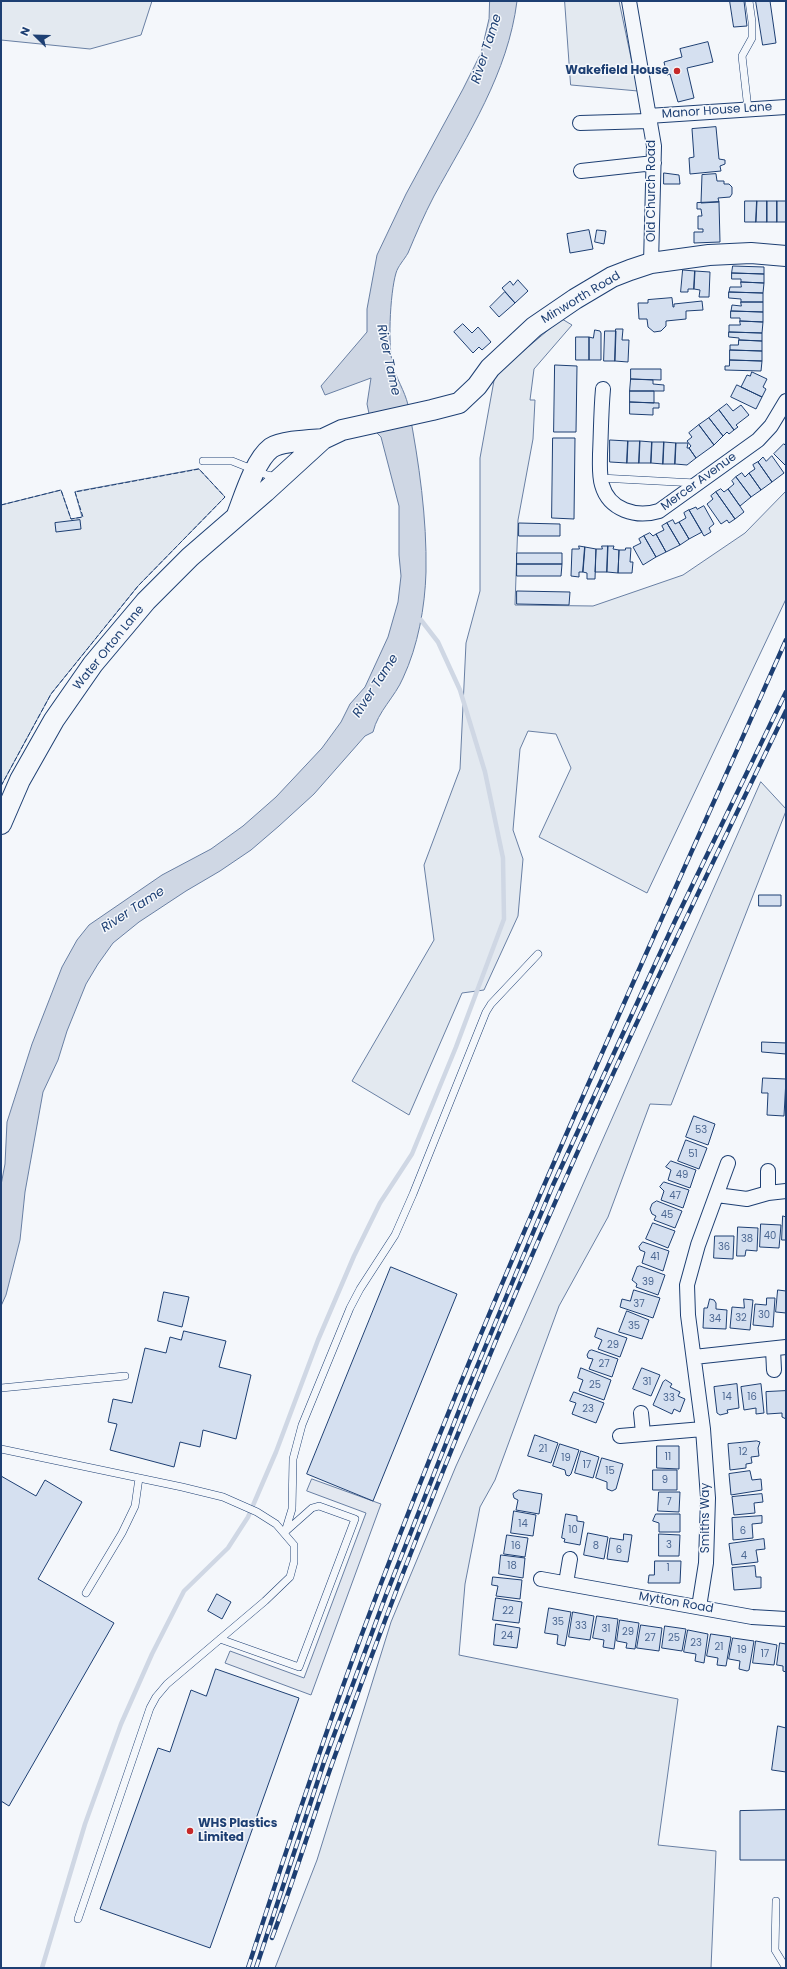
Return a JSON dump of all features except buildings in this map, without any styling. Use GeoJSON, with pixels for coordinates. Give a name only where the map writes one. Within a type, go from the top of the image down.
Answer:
{"type":"FeatureCollection","features":[{"type":"Feature","properties":{"kind":"street","name":"Old Church Road"},"geometry":{"type":"LineString","coordinates":[[629,1],[654,146],[651,263]]}},
{"type":"Feature","properties":{"kind":"street","name":"Manor House Lane"},"geometry":{"type":"LineString","coordinates":[[580,123],[649,119],[748,109],[786,107]]}},
{"type":"Feature","properties":{"kind":"street"},"geometry":{"type":"LineString","coordinates":[[581,170],[654,163]]}},
{"type":"Feature","properties":{"kind":"street","name":"Minworth Road"},"geometry":{"type":"LineString","coordinates":[[342,430],[459,403],[465,399],[482,380],[490,368],[534,327],[575,299],[612,277],[651,263],[709,255],[751,254],[786,256]]}},
{"type":"Feature","properties":{"kind":"street","name":"Mercer Avenue"},"geometry":{"type":"LineString","coordinates":[[603,389],[600,478],[602,486],[612,502],[620,508],[631,513],[642,514],[659,511],[758,440],[771,426],[786,402]]}},
{"type":"Feature","properties":{"kind":"street","name":"Water Orton Lane"},"geometry":{"type":"LineString","coordinates":[[1,824],[20,780],[54,720],[93,664],[146,601],[190,556],[281,478],[323,439],[342,430]]}},
{"type":"Feature","properties":{"kind":"street","name":"Water Orton Lane"},"geometry":{"type":"LineString","coordinates":[[237,516],[254,470],[271,448],[283,444],[323,439]]}},
{"type":"Feature","properties":{"kind":"street","name":"Smiths Way"},"geometry":{"type":"LineString","coordinates":[[699,1607],[706,1563],[708,1498],[703,1429],[688,1316],[687,1285],[698,1245],[728,1163]]}},
{"type":"Feature","properties":{"kind":"street"},"geometry":{"type":"LineString","coordinates":[[768,1170],[768,1193]]}},
{"type":"Feature","properties":{"kind":"street"},"geometry":{"type":"LineString","coordinates":[[717,1195],[747,1199],[768,1193],[786,1192]]}},
{"type":"Feature","properties":{"kind":"street"},"geometry":{"type":"LineString","coordinates":[[694,1357],[780,1348],[774,1370]]}},
{"type":"Feature","properties":{"kind":"street"},"geometry":{"type":"LineString","coordinates":[[641,1413],[643,1433]]}},
{"type":"Feature","properties":{"kind":"street"},"geometry":{"type":"LineString","coordinates":[[620,1436],[703,1429]]}},
{"type":"Feature","properties":{"kind":"street"},"geometry":{"type":"LineString","coordinates":[[566,1582],[570,1559]]}},
{"type":"Feature","properties":{"kind":"street","name":"Mytton Road"},"geometry":{"type":"LineString","coordinates":[[541,1579],[566,1582],[752,1617],[786,1619]]}},
{"type":"Feature","properties":{"kind":"lane"},"geometry":{"type":"LineString","coordinates":[[748,1],[752,22],[752,38],[742,56],[748,109]]}},
{"type":"Feature","properties":{"kind":"lane"},"geometry":{"type":"LineString","coordinates":[[203,461],[232,461],[267,475],[281,478]]}},
{"type":"Feature","properties":{"kind":"lane"},"geometry":{"type":"LineString","coordinates":[[600,478],[698,483]]}},
{"type":"Feature","properties":{"kind":"lane"},"geometry":{"type":"LineString","coordinates":[[285,1532],[292,1509],[292,1474],[296,1445],[350,1308],[360,1289],[385,1252],[402,1220],[433,1147],[486,1012],[491,1004],[538,954]]}},
{"type":"Feature","properties":{"kind":"lane"},"geometry":{"type":"LineString","coordinates":[[1,1388],[125,1376]]}},
{"type":"Feature","properties":{"kind":"lane"},"geometry":{"type":"LineString","coordinates":[[1,1449],[182,1487],[231,1500],[257,1512],[276,1524],[285,1532],[294,1545],[294,1562],[290,1577],[265,1601],[167,1684],[156,1697],[150,1708],[78,1919]]}},
{"type":"Feature","properties":{"kind":"lane"},"geometry":{"type":"LineString","coordinates":[[86,1593],[122,1534],[132,1513],[135,1506],[139,1478]]}},
{"type":"Feature","properties":{"kind":"lane"},"geometry":{"type":"LineString","coordinates":[[220,1639],[299,1667],[355,1519],[319,1506],[312,1508],[285,1532]]}},
{"type":"Feature","properties":{"kind":"lane"},"geometry":{"type":"LineString","coordinates":[[776,1901],[775,1950],[786,1968]]}},
{"type":"Feature","properties":{"kind":"shaded area"},"geometry":{"type":"Polygon","coordinates":[[[1,1],[152,1],[141,35],[90,49],[1,40],[1,1]]]}},
{"type":"Feature","properties":{"kind":"shaded area"},"geometry":{"type":"Polygon","coordinates":[[[565,1],[619,1],[638,91],[571,85],[565,1]]]}},
{"type":"Feature","properties":{"kind":"shaded area"},"geometry":{"type":"Polygon","coordinates":[[[562,319],[572,325],[534,369],[530,400],[535,400],[533,439],[518,520],[515,605],[593,606],[683,575],[745,533],[786,491],[786,599],[647,893],[539,837],[571,768],[556,734],[528,731],[520,749],[513,830],[523,859],[518,916],[484,990],[462,993],[409,1115],[352,1081],[434,940],[424,865],[460,769],[466,643],[480,591],[480,458],[495,375],[562,319]]]}},
{"type":"Feature","properties":{"kind":"shaded area"},"geometry":{"type":"Polygon","coordinates":[[[199,469],[225,497],[138,586],[51,694],[1,786],[1,505],[61,490],[71,519],[82,517],[75,492],[199,469]]]}},
{"type":"Feature","properties":{"kind":"shaded area"},"geometry":{"type":"Polygon","coordinates":[[[761,782],[786,809],[786,811],[671,1105],[650,1104],[608,1217],[559,1306],[495,1480],[480,1507],[465,1584],[459,1655],[678,1699],[658,1845],[716,1851],[711,1968],[275,1968],[317,1860],[391,1622],[456,1466],[520,1327],[761,782]]]}},
{"type":"Feature","properties":{"kind":"shaded area"},"geometry":{"type":"Polygon","coordinates":[[[312,1479],[381,1504],[311,1695],[225,1663],[230,1651],[304,1678],[366,1513],[307,1491],[312,1479]]]}},
{"type":"Feature","properties":{"kind":"water","name":"River Tame"},"geometry":{"type":"Polygon","coordinates":[[[490,1],[517,1],[505,53],[485,102],[430,203],[408,253],[397,270],[392,294],[390,336],[392,361],[408,405],[413,430],[424,511],[426,572],[424,599],[420,626],[413,653],[400,685],[379,717],[373,732],[365,736],[314,794],[251,850],[139,922],[113,943],[98,964],[86,984],[67,1031],[58,1060],[43,1092],[25,1192],[20,1240],[6,1295],[1,1306],[1,1185],[5,1164],[7,1122],[32,1044],[62,967],[77,940],[89,925],[162,875],[211,849],[243,826],[276,797],[322,748],[341,722],[350,704],[365,687],[388,637],[398,602],[401,576],[399,555],[399,506],[381,437],[372,428],[367,404],[371,378],[325,395],[321,386],[367,332],[367,309],[377,255],[406,194],[481,53],[489,19],[490,1]]]}},
{"type":"Feature","properties":{"kind":"waterway"},"geometry":{"type":"LineString","coordinates":[[42,1968],[85,1824],[121,1724],[152,1654],[184,1591],[228,1548],[248,1517],[276,1452],[318,1340],[354,1256],[380,1203],[412,1154],[456,1047],[504,919],[503,858],[485,772],[460,690],[438,642],[421,620]]}},
{"type":"Feature","properties":{"kind":"railway"},"geometry":{"type":"LineString","coordinates":[[248,1968],[326,1733],[377,1594],[424,1473],[473,1353],[575,1114],[786,640]]}},
{"type":"Feature","properties":{"kind":"railway"},"geometry":{"type":"LineString","coordinates":[[256,1968],[324,1762],[386,1595],[466,1393],[553,1185],[675,921],[786,692]]}},
{"type":"Feature","properties":{"kind":"railway"},"geometry":{"type":"LineString","coordinates":[[272,1938],[333,1761],[383,1624],[508,1312],[545,1225],[623,1052],[786,711]]}},
{"type":"Feature","properties":{"kind":"fence"},"geometry":{"type":"LineString","coordinates":[[1,505],[61,490],[71,519],[83,517],[75,492],[199,469],[225,497],[138,586],[51,694],[1,786]]}},
{"type":"Feature","properties":{"kind":"place","name":"Wakefield House"},"geometry":{"type":"Point","coordinates":[677,71]}},
{"type":"Feature","properties":{"kind":"place","name":"WHS Plastics Limited"},"geometry":{"type":"Point","coordinates":[190,1831]}}]}
